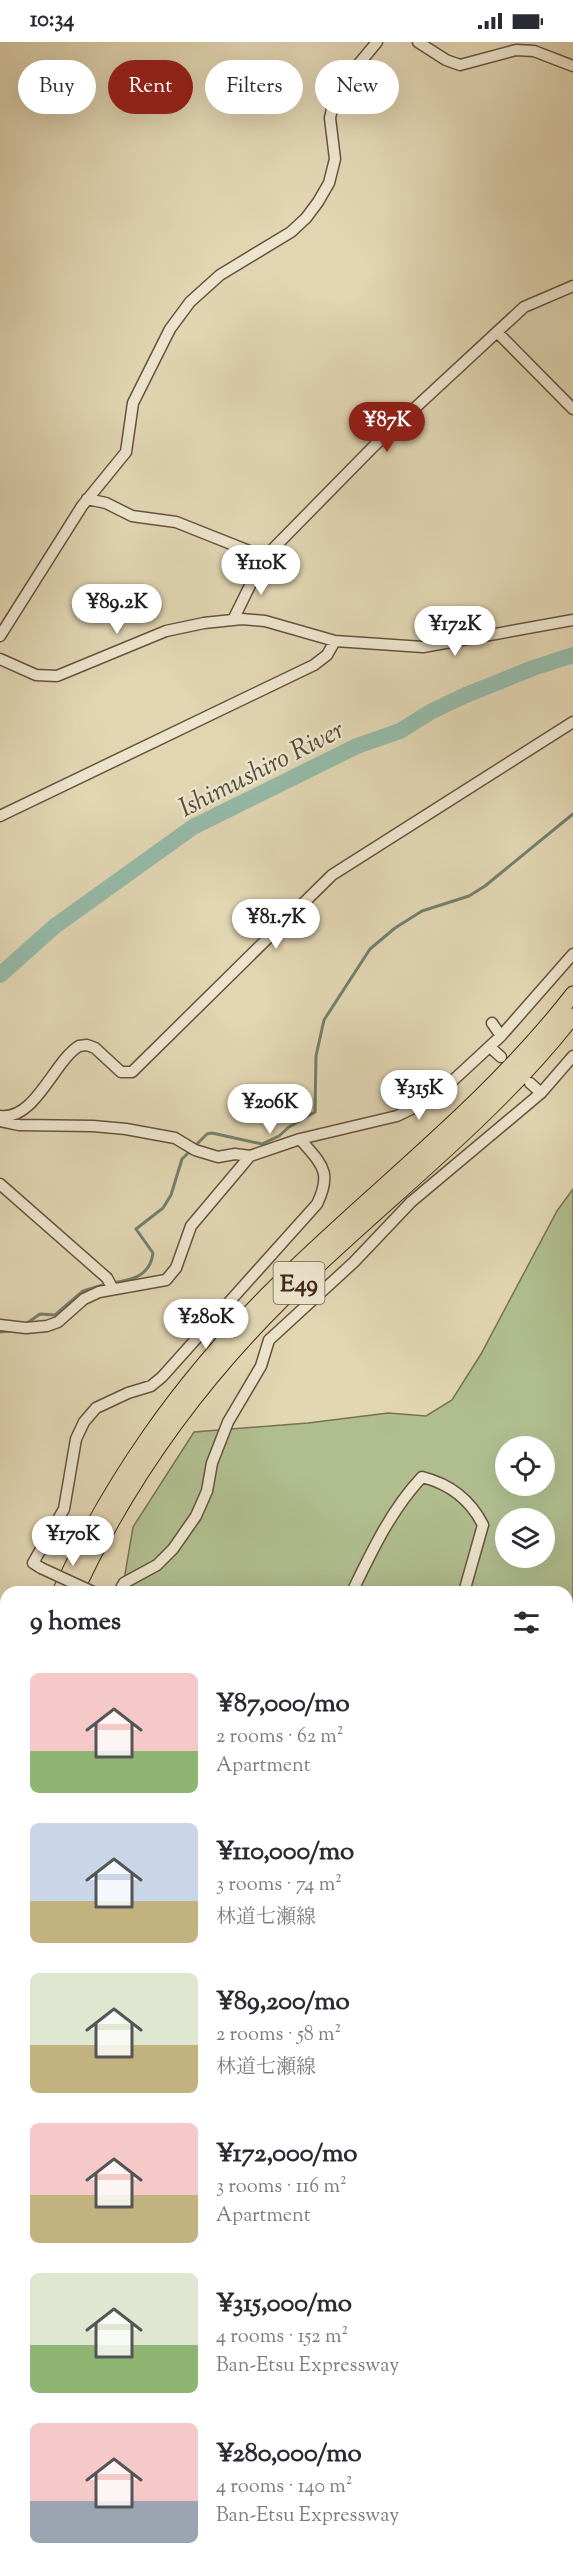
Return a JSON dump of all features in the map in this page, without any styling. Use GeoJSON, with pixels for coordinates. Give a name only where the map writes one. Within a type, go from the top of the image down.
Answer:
{"type":"FeatureCollection","features":[{"type":"Feature","properties":{"kind":"highway","name":"E49"},"geometry":{"type":"LineString","coordinates":[[63,1586],[92,1525],[135,1455],[178,1393],[268,1294],[477,1101],[533,1042],[573,994]]}},
{"type":"Feature","properties":{"kind":"highway","name":"E49"},"geometry":{"type":"LineString","coordinates":[[78,1586],[105,1530],[146,1461],[171,1425],[226,1358],[306,1277],[476,1120],[573,1016]]}},
{"type":"Feature","properties":{"kind":"street"},"geometry":{"type":"LineString","coordinates":[[0,636],[87,499],[126,452],[135,396],[158,350],[190,302],[220,275],[291,232],[318,202],[329,183],[334,159],[330,118],[334,100],[342,84],[377,42]]}},
{"type":"Feature","properties":{"kind":"street"},"geometry":{"type":"LineString","coordinates":[[418,42],[454,64],[471,63],[516,50],[525,50],[573,66]]}},
{"type":"Feature","properties":{"kind":"street"},"geometry":{"type":"LineString","coordinates":[[233,620],[263,559],[374,446],[496,332],[532,302],[556,295],[573,286]]}},
{"type":"Feature","properties":{"kind":"street"},"geometry":{"type":"LineString","coordinates":[[496,332],[573,409]]}},
{"type":"Feature","properties":{"kind":"street"},"geometry":{"type":"LineString","coordinates":[[87,499],[106,503],[132,516],[176,522],[254,553],[263,559]]}},
{"type":"Feature","properties":{"kind":"street"},"geometry":{"type":"LineString","coordinates":[[0,659],[36,675],[57,676],[166,631],[233,620],[265,621],[335,641],[423,647],[573,620]]}},
{"type":"Feature","properties":{"kind":"street"},"geometry":{"type":"LineString","coordinates":[[0,816],[314,665],[327,655],[335,641]]}},
{"type":"Feature","properties":{"kind":"street"},"geometry":{"type":"LineString","coordinates":[[0,1116],[12,1116],[23,1109],[79,1046],[91,1046],[119,1071],[128,1074],[132,1072],[332,875],[573,722]]}},
{"type":"Feature","properties":{"kind":"street"},"geometry":{"type":"LineString","coordinates":[[0,1325],[26,1328],[46,1326],[58,1322],[84,1299],[113,1289],[155,1283],[169,1276],[183,1252],[191,1226],[250,1156],[300,1139],[398,1116],[434,1098],[490,1048],[573,954]]}},
{"type":"Feature","properties":{"kind":"street"},"geometry":{"type":"LineString","coordinates":[[492,1023],[501,1036]]}},
{"type":"Feature","properties":{"kind":"street"},"geometry":{"type":"LineString","coordinates":[[490,1048],[501,1057]]}},
{"type":"Feature","properties":{"kind":"street"},"geometry":{"type":"LineString","coordinates":[[122,1586],[157,1565],[173,1549],[196,1516],[207,1491],[212,1463],[228,1422],[261,1366],[269,1340],[354,1262],[411,1202],[541,1093],[573,1056]]}},
{"type":"Feature","properties":{"kind":"street"},"geometry":{"type":"LineString","coordinates":[[530,1083],[541,1093]]}},
{"type":"Feature","properties":{"kind":"street"},"geometry":{"type":"LineString","coordinates":[[0,1121],[19,1125],[93,1126],[126,1130],[175,1138],[195,1150],[218,1157],[242,1154],[250,1156]]}},
{"type":"Feature","properties":{"kind":"street"},"geometry":{"type":"LineString","coordinates":[[80,1586],[33,1563],[64,1509],[76,1439],[84,1422],[96,1408],[156,1383],[258,1272],[316,1203],[324,1189],[325,1173],[300,1139]]}},
{"type":"Feature","properties":{"kind":"street"},"geometry":{"type":"LineString","coordinates":[[0,1184],[107,1278],[113,1289]]}},
{"type":"Feature","properties":{"kind":"street"},"geometry":{"type":"LineString","coordinates":[[355,1586],[368,1558],[404,1497],[422,1477],[440,1481],[454,1490],[466,1500],[483,1525],[466,1586]]}},
{"type":"Feature","properties":{"kind":"green space"},"geometry":{"type":"Polygon","coordinates":[[[573,1189],[573,1586],[123,1586],[133,1527],[194,1432],[308,1423],[388,1413],[426,1416],[452,1400],[481,1354],[557,1211],[573,1189]]]}},
{"type":"Feature","properties":{"kind":"waterway","name":"Ishimushiro River"},"geometry":{"type":"LineString","coordinates":[[0,975],[55,926],[193,827],[357,746],[400,731],[432,711],[466,695],[533,668],[573,655]]}},
{"type":"Feature","properties":{"kind":"waterway"},"geometry":{"type":"LineString","coordinates":[[112,1283],[133,1279],[148,1267],[153,1253],[136,1229],[163,1208],[171,1195],[182,1159],[207,1134],[212,1133],[262,1144],[279,1136],[289,1127],[315,1112],[316,1056],[324,1020],[370,949],[395,928],[422,911],[469,896],[485,886],[573,814]]}},
{"type":"Feature","properties":{"kind":"waterway"},"geometry":{"type":"LineString","coordinates":[[27,1323],[40,1314],[55,1315],[83,1291],[106,1284]]}},
{"type":"Feature","properties":{"kind":"waterway"},"geometry":{"type":"LineString","coordinates":[[0,1332],[11,1331]]}}]}
